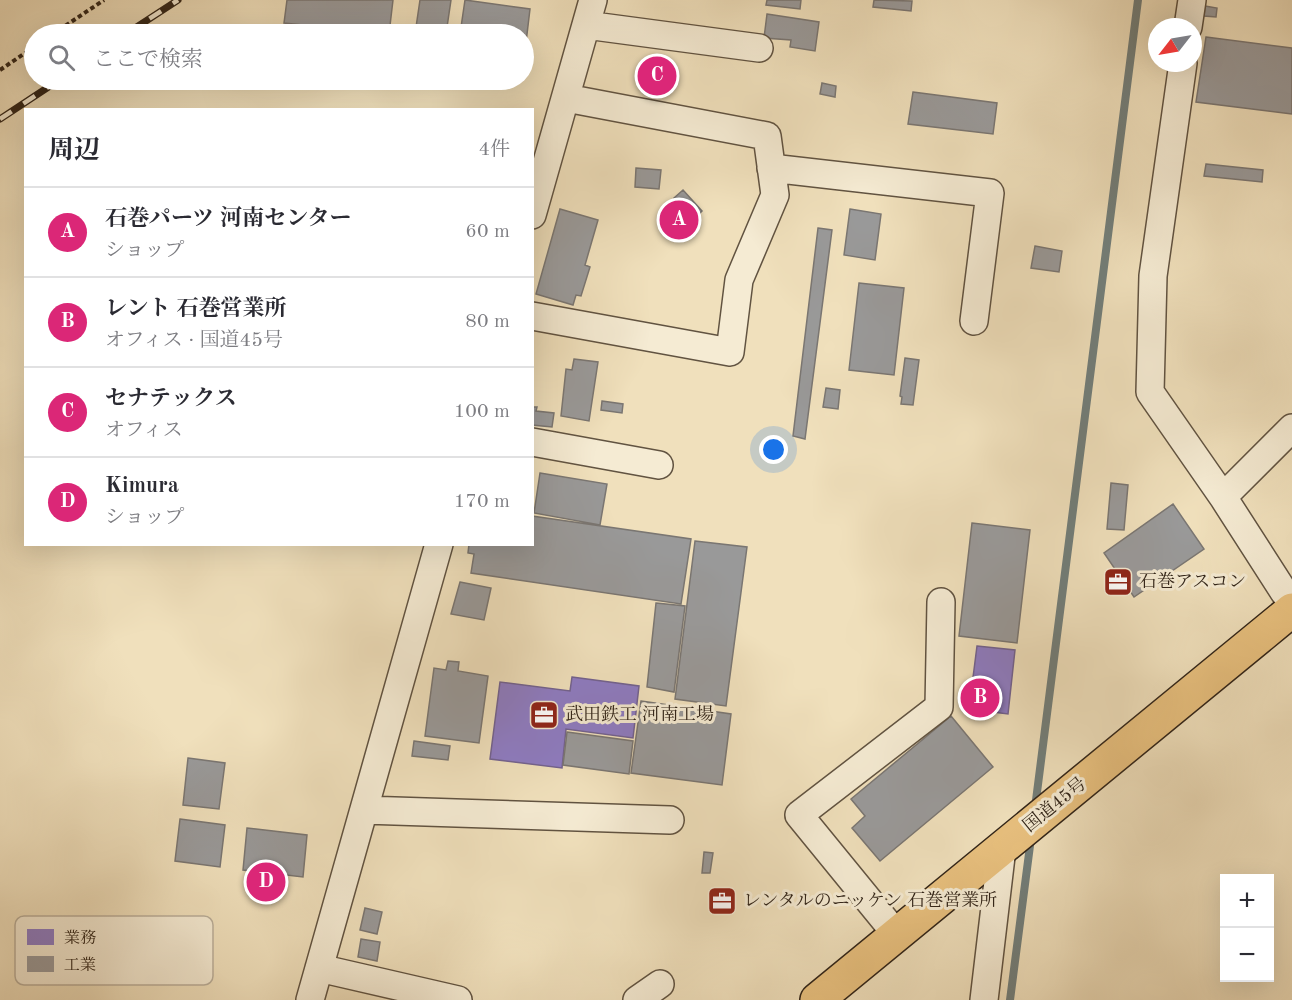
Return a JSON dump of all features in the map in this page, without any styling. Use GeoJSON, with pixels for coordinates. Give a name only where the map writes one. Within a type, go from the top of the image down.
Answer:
{"type":"FeatureCollection","features":[{"type":"Feature","properties":{"kind":"highway","name":"国道45号"},"geometry":{"type":"LineString","coordinates":[[817,1000],[1292,610]]}},
{"type":"Feature","properties":{"kind":"street"},"geometry":{"type":"LineString","coordinates":[[1189,18],[1192,0]]}},
{"type":"Feature","properties":{"kind":"street"},"geometry":{"type":"LineString","coordinates":[[534,208],[590,12],[759,48]]}},
{"type":"Feature","properties":{"kind":"street"},"geometry":{"type":"LineString","coordinates":[[1182,72],[1153,276],[1150,392],[1292,601]]}},
{"type":"Feature","properties":{"kind":"street"},"geometry":{"type":"LineString","coordinates":[[534,316],[730,352],[739,280],[775,195],[767,136],[566,98]]}},
{"type":"Feature","properties":{"kind":"street"},"geometry":{"type":"LineString","coordinates":[[771,168],[990,193],[974,321]]}},
{"type":"Feature","properties":{"kind":"street"},"geometry":{"type":"LineString","coordinates":[[1223,497],[1292,428]]}},
{"type":"Feature","properties":{"kind":"street"},"geometry":{"type":"LineString","coordinates":[[534,442],[658,465]]}},
{"type":"Feature","properties":{"kind":"street"},"geometry":{"type":"LineString","coordinates":[[310,1000],[438,546]]}},
{"type":"Feature","properties":{"kind":"street"},"geometry":{"type":"LineString","coordinates":[[897,934],[799,815],[939,707],[941,602]]}},
{"type":"Feature","properties":{"kind":"street"},"geometry":{"type":"LineString","coordinates":[[364,810],[670,820]]}},
{"type":"Feature","properties":{"kind":"street"},"geometry":{"type":"LineString","coordinates":[[984,1000],[1009,842]]}},
{"type":"Feature","properties":{"kind":"street"},"geometry":{"type":"LineString","coordinates":[[319,968],[458,1000]]}},
{"type":"Feature","properties":{"kind":"street"},"geometry":{"type":"LineString","coordinates":[[638,1000],[660,984]]}},
{"type":"Feature","properties":{"kind":"path"},"geometry":{"type":"LineString","coordinates":[[68,24],[104,0]]}},
{"type":"Feature","properties":{"kind":"path"},"geometry":{"type":"LineString","coordinates":[[0,70],[24,54]]}},
{"type":"Feature","properties":{"kind":"building: 業務"},"geometry":{"type":"Polygon","coordinates":[[[977,646],[1015,650],[1008,714],[969,709],[977,646]]]}},
{"type":"Feature","properties":{"kind":"building: 業務"},"geometry":{"type":"Polygon","coordinates":[[[572,677],[639,686],[633,738],[566,729],[562,768],[490,759],[500,682],[570,691],[572,677]]]}},
{"type":"Feature","properties":{"kind":"building: 工業"},"geometry":{"type":"Polygon","coordinates":[[[287,0],[393,0],[390,24],[284,23],[287,0]]]}},
{"type":"Feature","properties":{"kind":"building: 工業"},"geometry":{"type":"Polygon","coordinates":[[[420,0],[451,0],[447,24],[416,24],[420,0]]]}},
{"type":"Feature","properties":{"kind":"building: 工業"},"geometry":{"type":"Polygon","coordinates":[[[465,0],[530,9],[528,24],[461,24],[465,0]]]}},
{"type":"Feature","properties":{"kind":"building: 工業"},"geometry":{"type":"Polygon","coordinates":[[[767,0],[801,0],[800,9],[766,5],[767,0]]]}},
{"type":"Feature","properties":{"kind":"building: 工業"},"geometry":{"type":"Polygon","coordinates":[[[874,0],[912,1],[911,11],[873,7],[874,0]]]}},
{"type":"Feature","properties":{"kind":"building: 工業"},"geometry":{"type":"Polygon","coordinates":[[[1205,6],[1217,8],[1216,17],[1204,16],[1205,6]]]}},
{"type":"Feature","properties":{"kind":"building: 工業"},"geometry":{"type":"Polygon","coordinates":[[[767,14],[819,22],[815,51],[790,47],[791,40],[764,38],[767,14]]]}},
{"type":"Feature","properties":{"kind":"building: 工業"},"geometry":{"type":"Polygon","coordinates":[[[1206,37],[1292,48],[1292,114],[1196,102],[1206,37]]]}},
{"type":"Feature","properties":{"kind":"building: 工業"},"geometry":{"type":"Polygon","coordinates":[[[822,83],[836,86],[835,97],[820,94],[822,83]]]}},
{"type":"Feature","properties":{"kind":"building: 工業"},"geometry":{"type":"Polygon","coordinates":[[[913,92],[997,103],[993,134],[908,124],[913,92]]]}},
{"type":"Feature","properties":{"kind":"building: 工業"},"geometry":{"type":"Polygon","coordinates":[[[1206,164],[1263,170],[1262,182],[1204,176],[1206,164]]]}},
{"type":"Feature","properties":{"kind":"building: 工業"},"geometry":{"type":"Polygon","coordinates":[[[636,168],[661,170],[659,189],[635,187],[636,168]]]}},
{"type":"Feature","properties":{"kind":"building: 工業"},"geometry":{"type":"Polygon","coordinates":[[[683,190],[702,211],[694,219],[674,198],[683,190]]]}},
{"type":"Feature","properties":{"kind":"building: 工業"},"geometry":{"type":"Polygon","coordinates":[[[560,209],[598,220],[585,265],[590,267],[581,296],[576,295],[573,305],[536,294],[560,209]]]}},
{"type":"Feature","properties":{"kind":"building: 工業"},"geometry":{"type":"Polygon","coordinates":[[[850,209],[881,214],[875,260],[844,255],[850,209]]]}},
{"type":"Feature","properties":{"kind":"building: 工業"},"geometry":{"type":"Polygon","coordinates":[[[818,228],[832,230],[805,439],[793,436],[818,228]]]}},
{"type":"Feature","properties":{"kind":"building: 工業"},"geometry":{"type":"Polygon","coordinates":[[[1035,246],[1062,251],[1059,272],[1031,268],[1035,246]]]}},
{"type":"Feature","properties":{"kind":"building: 工業"},"geometry":{"type":"Polygon","coordinates":[[[859,283],[904,288],[894,375],[849,370],[859,283]]]}},
{"type":"Feature","properties":{"kind":"building: 工業"},"geometry":{"type":"Polygon","coordinates":[[[905,358],[919,360],[913,405],[901,404],[905,358]]]}},
{"type":"Feature","properties":{"kind":"building: 工業"},"geometry":{"type":"Polygon","coordinates":[[[574,359],[598,362],[589,421],[561,416],[566,369],[572,370],[574,359]]]}},
{"type":"Feature","properties":{"kind":"building: 工業"},"geometry":{"type":"Polygon","coordinates":[[[826,388],[840,390],[838,409],[823,407],[826,388]]]}},
{"type":"Feature","properties":{"kind":"building: 工業"},"geometry":{"type":"Polygon","coordinates":[[[602,401],[623,404],[622,413],[601,410],[602,401]]]}},
{"type":"Feature","properties":{"kind":"building: 工業"},"geometry":{"type":"Polygon","coordinates":[[[534,407],[537,407],[536,411],[554,413],[552,427],[534,425],[534,407]]]}},
{"type":"Feature","properties":{"kind":"building: 工業"},"geometry":{"type":"Polygon","coordinates":[[[540,473],[607,484],[600,525],[534,513],[540,473]]]}},
{"type":"Feature","properties":{"kind":"building: 工業"},"geometry":{"type":"Polygon","coordinates":[[[1111,483],[1128,485],[1124,530],[1107,529],[1111,483]]]}},
{"type":"Feature","properties":{"kind":"building: 工業"},"geometry":{"type":"Polygon","coordinates":[[[1173,504],[1204,549],[1134,597],[1104,553],[1173,504]]]}},
{"type":"Feature","properties":{"kind":"building: 工業"},"geometry":{"type":"Polygon","coordinates":[[[534,516],[691,539],[681,604],[471,573],[474,554],[468,553],[469,546],[534,546],[534,516]]]}},
{"type":"Feature","properties":{"kind":"building: 工業"},"geometry":{"type":"Polygon","coordinates":[[[972,523],[1030,530],[1017,643],[959,636],[972,523]]]}},
{"type":"Feature","properties":{"kind":"building: 工業"},"geometry":{"type":"Polygon","coordinates":[[[695,541],[747,547],[726,706],[675,699],[695,541]]]}},
{"type":"Feature","properties":{"kind":"building: 工業"},"geometry":{"type":"Polygon","coordinates":[[[460,582],[491,588],[484,620],[451,614],[460,582]]]}},
{"type":"Feature","properties":{"kind":"building: 工業"},"geometry":{"type":"Polygon","coordinates":[[[656,603],[685,606],[674,692],[647,687],[656,603]]]}},
{"type":"Feature","properties":{"kind":"building: 工業"},"geometry":{"type":"Polygon","coordinates":[[[448,661],[459,662],[458,671],[488,676],[479,743],[425,736],[434,668],[446,670],[448,661]]]}},
{"type":"Feature","properties":{"kind":"building: 工業"},"geometry":{"type":"Polygon","coordinates":[[[641,701],[731,714],[722,785],[631,773],[641,701]]]}},
{"type":"Feature","properties":{"kind":"building: 工業"},"geometry":{"type":"Polygon","coordinates":[[[951,716],[993,767],[880,861],[852,828],[865,816],[851,799],[951,716]]]}},
{"type":"Feature","properties":{"kind":"building: 工業"},"geometry":{"type":"Polygon","coordinates":[[[567,732],[633,741],[629,774],[563,765],[567,732]]]}},
{"type":"Feature","properties":{"kind":"building: 工業"},"geometry":{"type":"Polygon","coordinates":[[[414,741],[450,746],[448,760],[412,756],[414,741]]]}},
{"type":"Feature","properties":{"kind":"building: 工業"},"geometry":{"type":"Polygon","coordinates":[[[188,758],[225,763],[219,809],[183,805],[188,758]]]}},
{"type":"Feature","properties":{"kind":"building: 工業"},"geometry":{"type":"Polygon","coordinates":[[[180,819],[225,825],[220,867],[175,861],[180,819]]]}},
{"type":"Feature","properties":{"kind":"building: 工業"},"geometry":{"type":"Polygon","coordinates":[[[247,828],[307,835],[303,877],[243,870],[247,828]]]}},
{"type":"Feature","properties":{"kind":"building: 工業"},"geometry":{"type":"Polygon","coordinates":[[[704,852],[713,853],[710,873],[702,873],[704,852]]]}},
{"type":"Feature","properties":{"kind":"building: 工業"},"geometry":{"type":"Polygon","coordinates":[[[365,908],[382,912],[377,934],[360,930],[365,908]]]}},
{"type":"Feature","properties":{"kind":"building: 工業"},"geometry":{"type":"Polygon","coordinates":[[[361,939],[380,942],[377,961],[358,957],[361,939]]]}},
{"type":"Feature","properties":{"kind":"waterway"},"geometry":{"type":"LineString","coordinates":[[1035,808],[1138,0]]}},
{"type":"Feature","properties":{"kind":"waterway"},"geometry":{"type":"LineString","coordinates":[[1010,1000],[1031,838]]}},
{"type":"Feature","properties":{"kind":"railway"},"geometry":{"type":"LineString","coordinates":[[141,24],[178,0]]}},
{"type":"Feature","properties":{"kind":"railway"},"geometry":{"type":"LineString","coordinates":[[0,119],[44,90]]}},
{"type":"Feature","properties":{"kind":"place","name":"セナテックス"},"geometry":{"type":"Point","coordinates":[657,76]}},
{"type":"Feature","properties":{"kind":"place","name":"石巻パーツ 河南センター"},"geometry":{"type":"Point","coordinates":[679,220]}},
{"type":"Feature","properties":{"kind":"place","name":"石巻アスコン"},"geometry":{"type":"Point","coordinates":[1118,582]}},
{"type":"Feature","properties":{"kind":"place","name":"レント 石巻営業所"},"geometry":{"type":"Point","coordinates":[980,698]}},
{"type":"Feature","properties":{"kind":"place","name":"武田鉄工 河南工場"},"geometry":{"type":"Point","coordinates":[544,715]}},
{"type":"Feature","properties":{"kind":"place","name":"Kimura"},"geometry":{"type":"Point","coordinates":[266,882]}},
{"type":"Feature","properties":{"kind":"place","name":"レンタルのニッケン 石巻営業所"},"geometry":{"type":"Point","coordinates":[722,901]}}]}
